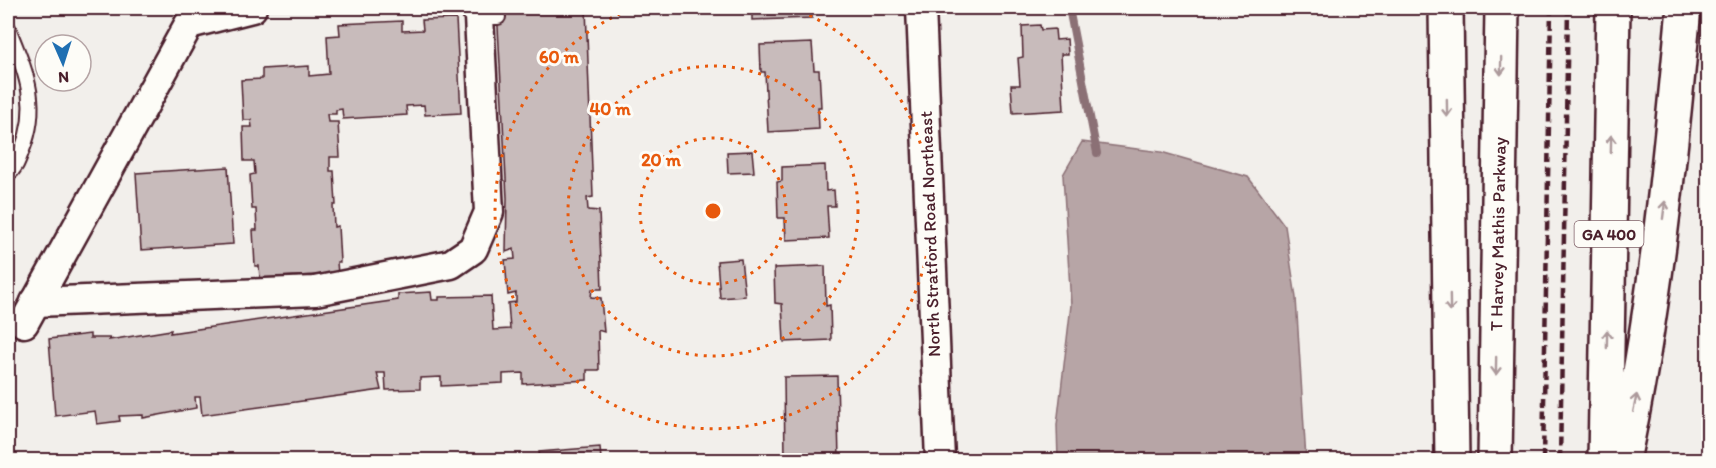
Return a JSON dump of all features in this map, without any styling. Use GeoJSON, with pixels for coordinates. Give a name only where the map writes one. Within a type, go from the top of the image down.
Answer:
{"type":"FeatureCollection","features":[{"type":"Feature","properties":{"kind":"highway"},"geometry":{"type":"LineString","coordinates":[[1446,8],[1452,460]]}},
{"type":"Feature","properties":{"kind":"highway","name":"T Harvey Mathis Parkway"},"geometry":{"type":"LineString","coordinates":[[1494,460],[1502,8]]}},
{"type":"Feature","properties":{"kind":"highway","name":"GA 400"},"geometry":{"type":"LineString","coordinates":[[1605,460],[1613,8]]}},
{"type":"Feature","properties":{"kind":"highway"},"geometry":{"type":"LineString","coordinates":[[1623,460],[1637,393],[1655,277],[1670,161],[1684,8]]}},
{"type":"Feature","properties":{"kind":"street"},"geometry":{"type":"LineString","coordinates":[[252,8],[183,16],[30,313],[315,291],[451,264],[473,249],[489,212],[494,183],[484,14]]}},
{"type":"Feature","properties":{"kind":"street","name":"North Stratford Road Northeast"},"geometry":{"type":"LineString","coordinates":[[921,8],[940,460]]}},
{"type":"Feature","properties":{"kind":"lane"},"geometry":{"type":"LineString","coordinates":[[8,27],[31,92],[31,124],[14,169],[8,174]]}},
{"type":"Feature","properties":{"kind":"path"},"geometry":{"type":"LineString","coordinates":[[1703,460],[1708,425]]}},
{"type":"Feature","properties":{"kind":"shaded area"},"geometry":{"type":"Polygon","coordinates":[[[1082,142],[1161,152],[1248,177],[1285,226],[1296,298],[1306,460],[1058,460],[1057,425],[1071,305],[1063,175],[1082,142]]]}},
{"type":"Feature","properties":{"kind":"building"},"geometry":{"type":"Polygon","coordinates":[[[497,8],[586,8],[593,197],[587,198],[588,210],[599,211],[602,289],[592,289],[591,297],[601,298],[604,332],[598,330],[599,370],[587,370],[587,380],[523,384],[523,373],[503,374],[503,383],[441,386],[441,377],[420,378],[420,389],[386,390],[385,373],[377,373],[381,390],[202,415],[200,397],[195,397],[196,408],[143,418],[143,415],[119,416],[120,421],[97,424],[95,411],[55,416],[49,339],[90,334],[90,338],[110,338],[109,340],[171,330],[170,333],[398,300],[398,294],[431,292],[432,300],[439,300],[439,297],[491,296],[493,330],[510,329],[508,303],[516,302],[516,293],[508,295],[505,260],[515,259],[514,249],[506,252],[507,198],[497,8]]]}},
{"type":"Feature","properties":{"kind":"building"},"geometry":{"type":"Polygon","coordinates":[[[752,8],[811,8],[812,18],[752,20],[752,8]]]}},
{"type":"Feature","properties":{"kind":"building"},"geometry":{"type":"Polygon","coordinates":[[[456,19],[461,113],[425,115],[424,105],[406,106],[407,115],[343,119],[342,109],[336,110],[336,114],[327,114],[328,122],[338,122],[340,157],[330,157],[330,171],[334,171],[336,205],[333,205],[334,227],[338,226],[340,262],[337,262],[338,274],[260,278],[259,266],[255,266],[253,230],[257,230],[256,209],[252,209],[250,175],[255,174],[254,161],[244,161],[243,127],[252,127],[251,120],[243,120],[241,80],[262,79],[262,69],[309,66],[309,76],[329,74],[327,36],[340,35],[339,24],[402,21],[402,31],[423,30],[422,20],[456,19]]]}},
{"type":"Feature","properties":{"kind":"building"},"geometry":{"type":"Polygon","coordinates":[[[1040,25],[1041,30],[1055,29],[1056,40],[1067,39],[1068,54],[1061,54],[1064,110],[1013,113],[1011,85],[1020,85],[1018,58],[1023,57],[1022,26],[1040,25]]]}},
{"type":"Feature","properties":{"kind":"building"},"geometry":{"type":"Polygon","coordinates":[[[812,43],[814,70],[819,70],[821,107],[818,107],[819,129],[768,132],[765,72],[761,72],[760,45],[812,43]]]}},
{"type":"Feature","properties":{"kind":"building"},"geometry":{"type":"Polygon","coordinates":[[[752,151],[754,172],[728,173],[727,152],[752,151]]]}},
{"type":"Feature","properties":{"kind":"building"},"geometry":{"type":"Polygon","coordinates":[[[825,165],[826,191],[834,190],[835,206],[827,206],[829,238],[786,240],[785,218],[778,218],[777,182],[782,181],[782,167],[825,165]]]}},
{"type":"Feature","properties":{"kind":"building"},"geometry":{"type":"Polygon","coordinates":[[[228,167],[233,244],[141,250],[136,173],[228,167]]]}},
{"type":"Feature","properties":{"kind":"building"},"geometry":{"type":"Polygon","coordinates":[[[741,259],[745,296],[720,298],[717,261],[741,259]]]}},
{"type":"Feature","properties":{"kind":"building"},"geometry":{"type":"Polygon","coordinates":[[[825,266],[826,306],[830,305],[831,340],[784,342],[782,304],[775,303],[774,268],[825,266]]]}},
{"type":"Feature","properties":{"kind":"building"},"geometry":{"type":"Polygon","coordinates":[[[837,376],[839,460],[785,460],[784,377],[837,376]]]}},
{"type":"Feature","properties":{"kind":"building"},"geometry":{"type":"Polygon","coordinates":[[[600,447],[601,460],[540,460],[539,452],[600,447]]]}},
{"type":"Feature","properties":{"kind":"waterway"},"geometry":{"type":"LineString","coordinates":[[1069,8],[1097,153]]}},
{"type":"Feature","properties":{"kind":"railway"},"geometry":{"type":"LineString","coordinates":[[1543,460],[1551,8]]}},
{"type":"Feature","properties":{"kind":"railway"},"geometry":{"type":"LineString","coordinates":[[1560,460],[1568,8]]}}]}
